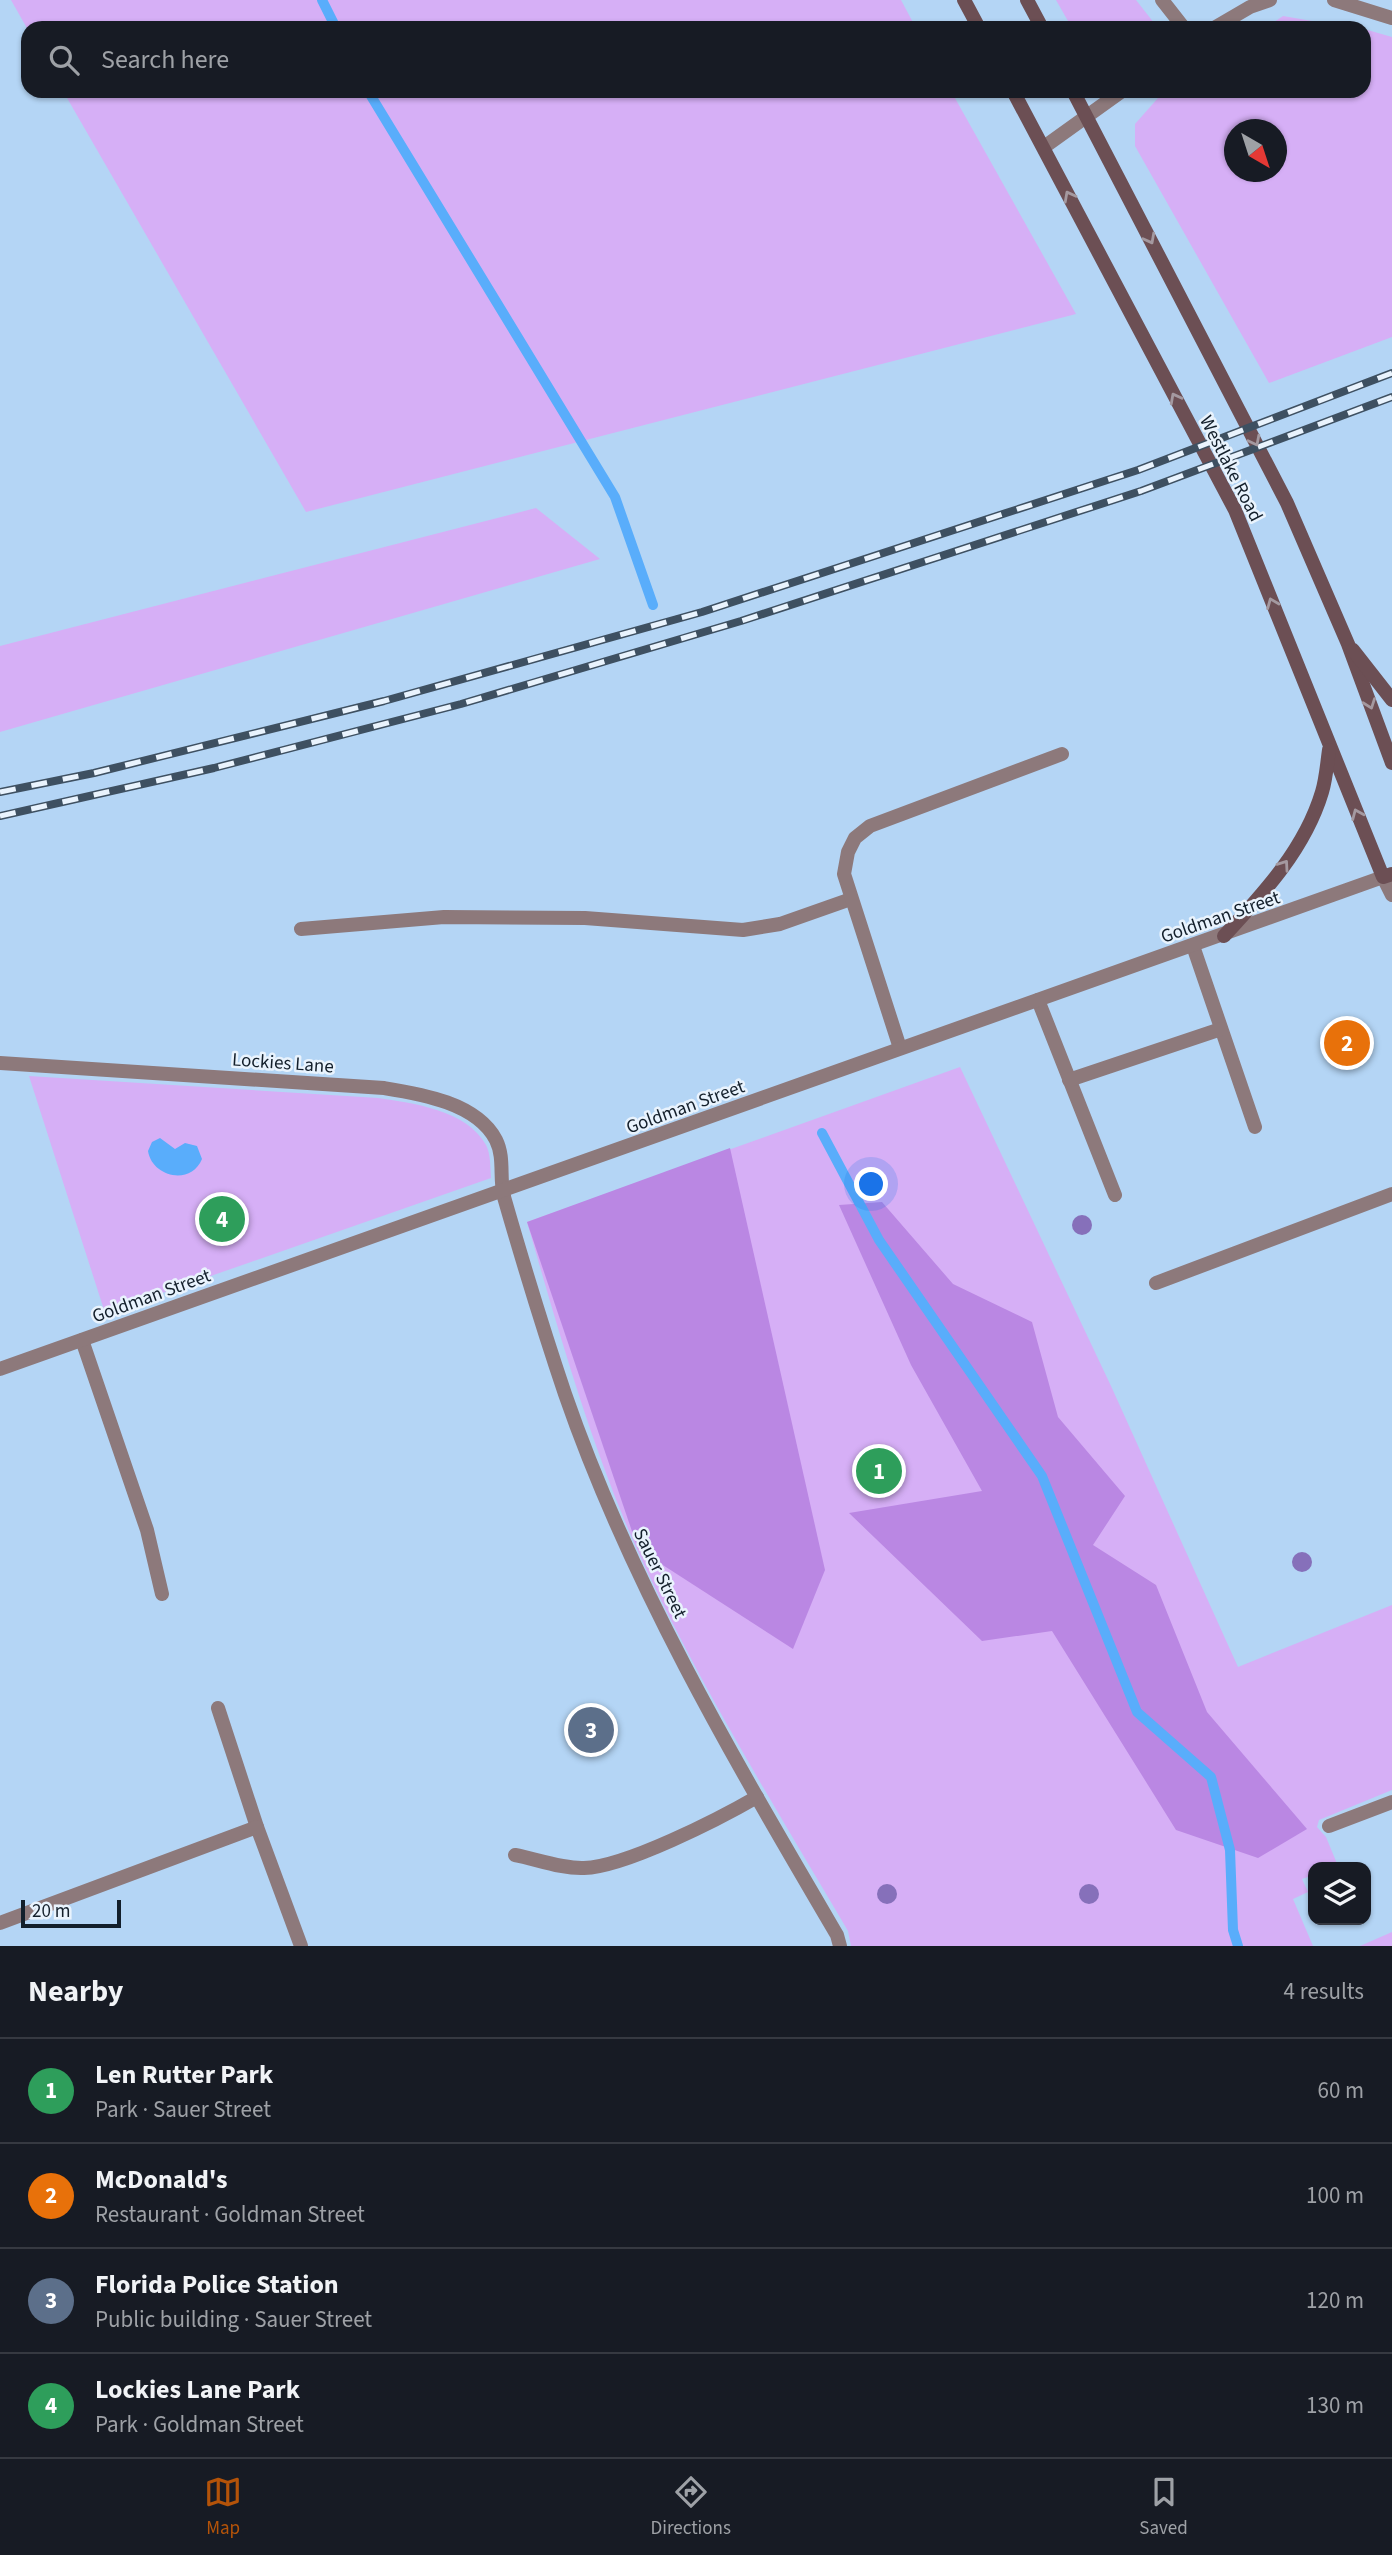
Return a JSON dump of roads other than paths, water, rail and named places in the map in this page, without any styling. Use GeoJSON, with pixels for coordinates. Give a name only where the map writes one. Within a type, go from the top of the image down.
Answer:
{"type":"FeatureCollection","features":[{"type":"Feature","properties":{"kind":"main road"},"geometry":{"type":"LineString","coordinates":[[964,0],[975,21]]}},
{"type":"Feature","properties":{"kind":"main road"},"geometry":{"type":"LineString","coordinates":[[1027,0],[1038,21]]}},
{"type":"Feature","properties":{"kind":"main road","name":"Westlake Road"},"geometry":{"type":"LineString","coordinates":[[1017,98],[1235,510],[1329,750],[1388,876]]}},
{"type":"Feature","properties":{"kind":"main road","name":"Westlake Road"},"geometry":{"type":"LineString","coordinates":[[1077,98],[1287,503],[1348,644],[1392,764]]}},
{"type":"Feature","properties":{"kind":"main road"},"geometry":{"type":"LineString","coordinates":[[1348,644],[1392,700]]}},
{"type":"Feature","properties":{"kind":"main road"},"geometry":{"type":"LineString","coordinates":[[1224,936],[1267,889],[1296,847],[1322,792],[1329,750]]}},
{"type":"Feature","properties":{"kind":"street"},"geometry":{"type":"LineString","coordinates":[[1162,0],[1178,21]]}},
{"type":"Feature","properties":{"kind":"street"},"geometry":{"type":"LineString","coordinates":[[1225,21],[1250,6],[1270,0]]}},
{"type":"Feature","properties":{"kind":"street"},"geometry":{"type":"LineString","coordinates":[[1334,0],[1392,18]]}},
{"type":"Feature","properties":{"kind":"street"},"geometry":{"type":"LineString","coordinates":[[1044,148],[1112,98]]}},
{"type":"Feature","properties":{"kind":"street"},"geometry":{"type":"LineString","coordinates":[[900,1048],[844,874],[848,852],[855,838],[870,826],[1062,754]]}},
{"type":"Feature","properties":{"kind":"street"},"geometry":{"type":"LineString","coordinates":[[1388,876],[1392,895]]}},
{"type":"Feature","properties":{"kind":"street","name":"Goldman Street"},"geometry":{"type":"LineString","coordinates":[[0,1370],[1388,876]]}},
{"type":"Feature","properties":{"kind":"street"},"geometry":{"type":"LineString","coordinates":[[301,929],[444,917],[585,918],[743,930],[779,924],[851,899]]}},
{"type":"Feature","properties":{"kind":"street"},"geometry":{"type":"LineString","coordinates":[[1193,946],[1255,1127]]}},
{"type":"Feature","properties":{"kind":"street"},"geometry":{"type":"LineString","coordinates":[[1038,1000],[1115,1195]]}},
{"type":"Feature","properties":{"kind":"street"},"geometry":{"type":"LineString","coordinates":[[1069,1080],[1222,1029]]}},
{"type":"Feature","properties":{"kind":"street","name":"Lockies Lane"},"geometry":{"type":"LineString","coordinates":[[0,1063],[384,1088],[425,1095],[469,1114],[495,1139],[501,1156],[503,1193]]}},
{"type":"Feature","properties":{"kind":"street","name":"Sauer Street"},"geometry":{"type":"LineString","coordinates":[[503,1193],[566,1395],[636,1572],[757,1797],[837,1935],[840,1946]]}},
{"type":"Feature","properties":{"kind":"street"},"geometry":{"type":"LineString","coordinates":[[1156,1283],[1392,1194]]}},
{"type":"Feature","properties":{"kind":"street"},"geometry":{"type":"LineString","coordinates":[[82,1340],[147,1530],[162,1594]]}},
{"type":"Feature","properties":{"kind":"street"},"geometry":{"type":"LineString","coordinates":[[218,1708],[257,1828],[300,1946]]}},
{"type":"Feature","properties":{"kind":"street"},"geometry":{"type":"LineString","coordinates":[[515,1854],[581,1869],[608,1865],[728,1813],[757,1797]]}},
{"type":"Feature","properties":{"kind":"street"},"geometry":{"type":"LineString","coordinates":[[1329,1826],[1392,1802]]}},
{"type":"Feature","properties":{"kind":"street"},"geometry":{"type":"LineString","coordinates":[[0,1923],[257,1828]]}},
{"type":"Feature","properties":{"kind":"water"},"geometry":{"type":"Polygon","coordinates":[[[160,1138],[175,1149],[185,1143],[197,1146],[202,1159],[197,1167],[189,1173],[172,1175],[157,1167],[148,1151],[152,1142],[160,1138]]]}},
{"type":"Feature","properties":{"kind":"waterway"},"geometry":{"type":"LineString","coordinates":[[322,0],[332,21]]}},
{"type":"Feature","properties":{"kind":"waterway"},"geometry":{"type":"LineString","coordinates":[[372,98],[615,497],[653,605]]}},
{"type":"Feature","properties":{"kind":"waterway"},"geometry":{"type":"LineString","coordinates":[[822,1133],[879,1240],[1042,1476],[1137,1712],[1211,1777],[1230,1850],[1233,1930],[1238,1946]]}},
{"type":"Feature","properties":{"kind":"railway"},"geometry":{"type":"LineString","coordinates":[[0,792],[94,773],[384,701],[702,612],[1138,470],[1392,373]]}},
{"type":"Feature","properties":{"kind":"railway"},"geometry":{"type":"LineString","coordinates":[[0,816],[214,768],[461,704],[741,621],[1141,491],[1392,397]]}},
{"type":"Feature","properties":{"kind":"place","name":"McDonald's"},"geometry":{"type":"Point","coordinates":[1347,1043]}},
{"type":"Feature","properties":{"kind":"place","name":"Lockies Lane Park"},"geometry":{"type":"Point","coordinates":[222,1219]}},
{"type":"Feature","properties":{"kind":"place","name":"Len Rutter Park"},"geometry":{"type":"Point","coordinates":[879,1471]}},
{"type":"Feature","properties":{"kind":"place","name":"Florida Police Station"},"geometry":{"type":"Point","coordinates":[591,1730]}}]}
